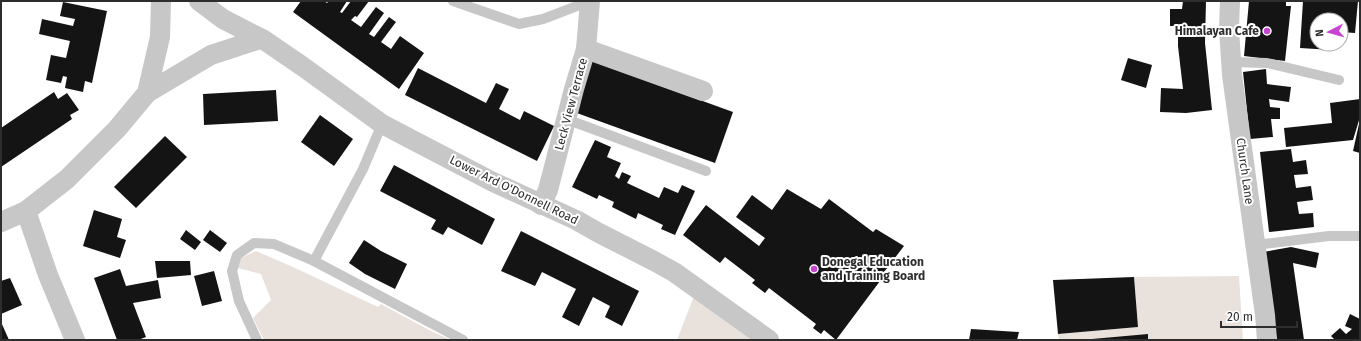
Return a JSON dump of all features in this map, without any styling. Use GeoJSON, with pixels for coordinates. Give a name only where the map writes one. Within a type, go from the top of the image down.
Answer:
{"type":"FeatureCollection","features":[{"type":"Feature","properties":{"kind":"street"},"geometry":{"type":"LineString","coordinates":[[147,93],[160,37],[161,1]]}},
{"type":"Feature","properties":{"kind":"street","name":"Lower Ard O'Donnell Road"},"geometry":{"type":"LineString","coordinates":[[199,1],[223,19],[260,39],[302,66],[382,124],[493,182],[576,220],[667,268],[769,340]]}},
{"type":"Feature","properties":{"kind":"street","name":"Leck View Terrace"},"geometry":{"type":"LineString","coordinates":[[542,204],[548,190],[586,49],[590,1]]}},
{"type":"Feature","properties":{"kind":"street","name":"Church Lane"},"geometry":{"type":"LineString","coordinates":[[1230,1],[1229,29],[1231,62],[1256,245],[1267,340]]}},
{"type":"Feature","properties":{"kind":"street"},"geometry":{"type":"LineString","coordinates":[[1,222],[26,210],[67,179],[117,129],[147,93],[211,55],[260,39]]}},
{"type":"Feature","properties":{"kind":"street"},"geometry":{"type":"LineString","coordinates":[[586,49],[703,91]]}},
{"type":"Feature","properties":{"kind":"street"},"geometry":{"type":"LineString","coordinates":[[26,210],[48,275],[75,340]]}},
{"type":"Feature","properties":{"kind":"lane"},"geometry":{"type":"LineString","coordinates":[[453,1],[519,24],[543,19],[590,1]]}},
{"type":"Feature","properties":{"kind":"lane"},"geometry":{"type":"LineString","coordinates":[[1231,62],[1267,63],[1339,80]]}},
{"type":"Feature","properties":{"kind":"lane"},"geometry":{"type":"LineString","coordinates":[[566,119],[706,171]]}},
{"type":"Feature","properties":{"kind":"lane"},"geometry":{"type":"LineString","coordinates":[[314,261],[363,169],[382,124]]}},
{"type":"Feature","properties":{"kind":"lane"},"geometry":{"type":"LineString","coordinates":[[1256,245],[1329,236],[1360,236]]}},
{"type":"Feature","properties":{"kind":"lane"},"geometry":{"type":"LineString","coordinates":[[257,340],[239,301],[232,271],[237,255],[254,243],[274,244],[314,261],[464,340]]}},
{"type":"Feature","properties":{"kind":"shaded area"},"geometry":{"type":"Polygon","coordinates":[[[256,251],[378,307],[381,304],[451,340],[264,340],[253,318],[271,300],[261,274],[238,268],[241,258],[256,251]]]}},
{"type":"Feature","properties":{"kind":"shaded area"},"geometry":{"type":"Polygon","coordinates":[[[1239,276],[1243,340],[1059,340],[1058,334],[1138,327],[1134,277],[1239,276]]]}},
{"type":"Feature","properties":{"kind":"shaded area"},"geometry":{"type":"Polygon","coordinates":[[[694,296],[754,340],[677,340],[694,296]]]}},
{"type":"Feature","properties":{"kind":"building"},"geometry":{"type":"Polygon","coordinates":[[[301,1],[324,1],[327,3],[329,1],[347,1],[340,12],[342,13],[351,1],[369,1],[357,17],[355,16],[351,20],[361,27],[376,7],[384,13],[369,34],[374,37],[389,17],[396,22],[381,42],[391,49],[400,36],[424,53],[399,89],[293,12],[301,1]]]}},
{"type":"Feature","properties":{"kind":"building"},"geometry":{"type":"Polygon","coordinates":[[[1183,1],[1206,1],[1205,43],[1212,110],[1186,113],[1160,112],[1161,88],[1183,89],[1178,46],[1178,26],[1170,26],[1170,9],[1182,9],[1183,1]]]}},
{"type":"Feature","properties":{"kind":"building","name":"Himalayan Cafe"},"geometry":{"type":"Polygon","coordinates":[[[1249,1],[1286,1],[1286,6],[1291,6],[1285,61],[1244,56],[1249,1]]]}},
{"type":"Feature","properties":{"kind":"building"},"geometry":{"type":"Polygon","coordinates":[[[1303,1],[1358,1],[1355,33],[1349,33],[1349,12],[1309,12],[1309,49],[1300,48],[1303,1]]]}},
{"type":"Feature","properties":{"kind":"building"},"geometry":{"type":"Polygon","coordinates":[[[63,2],[107,11],[92,83],[85,81],[83,92],[65,88],[67,77],[63,76],[61,83],[46,80],[51,55],[66,58],[70,41],[39,34],[42,19],[73,26],[75,19],[60,16],[63,2]]]}},
{"type":"Feature","properties":{"kind":"building"},"geometry":{"type":"Polygon","coordinates":[[[1128,58],[1152,65],[1146,88],[1121,80],[1128,58]]]}},
{"type":"Feature","properties":{"kind":"building"},"geometry":{"type":"Polygon","coordinates":[[[592,61],[733,112],[715,163],[574,112],[592,61]]]}},
{"type":"Feature","properties":{"kind":"building"},"geometry":{"type":"Polygon","coordinates":[[[418,68],[486,103],[496,83],[509,89],[499,109],[520,120],[524,111],[554,126],[537,161],[405,95],[418,68]]]}},
{"type":"Feature","properties":{"kind":"building"},"geometry":{"type":"Polygon","coordinates":[[[1266,69],[1267,84],[1291,87],[1289,102],[1269,99],[1270,107],[1280,108],[1280,119],[1271,119],[1273,137],[1250,139],[1243,72],[1266,69]]]}},
{"type":"Feature","properties":{"kind":"building"},"geometry":{"type":"Polygon","coordinates":[[[276,90],[278,121],[204,125],[203,94],[276,90]]]}},
{"type":"Feature","properties":{"kind":"building"},"geometry":{"type":"Polygon","coordinates":[[[54,92],[58,99],[67,93],[79,110],[70,115],[72,119],[1,167],[1,128],[54,92]]]}},
{"type":"Feature","properties":{"kind":"building"},"geometry":{"type":"Polygon","coordinates":[[[1360,99],[1360,117],[1353,140],[1286,147],[1284,128],[1332,123],[1330,103],[1360,99]]]}},
{"type":"Feature","properties":{"kind":"building"},"geometry":{"type":"Polygon","coordinates":[[[320,115],[353,139],[334,166],[301,142],[320,115]]]}},
{"type":"Feature","properties":{"kind":"building"},"geometry":{"type":"Polygon","coordinates":[[[1360,124],[1360,153],[1353,151],[1360,124]]]}},
{"type":"Feature","properties":{"kind":"building"},"geometry":{"type":"Polygon","coordinates":[[[165,136],[187,157],[136,208],[114,187],[165,136]]]}},
{"type":"Feature","properties":{"kind":"building"},"geometry":{"type":"Polygon","coordinates":[[[595,140],[611,147],[607,157],[621,163],[615,176],[619,179],[622,172],[631,176],[627,183],[659,198],[664,187],[678,193],[682,185],[695,191],[675,235],[661,229],[663,225],[638,213],[636,219],[612,207],[614,202],[599,195],[597,199],[572,187],[595,140]]]}},
{"type":"Feature","properties":{"kind":"building"},"geometry":{"type":"Polygon","coordinates":[[[1291,149],[1293,162],[1306,160],[1308,174],[1294,175],[1296,188],[1311,186],[1313,200],[1297,202],[1299,214],[1313,213],[1314,227],[1269,232],[1260,152],[1291,149]]]}},
{"type":"Feature","properties":{"kind":"building"},"geometry":{"type":"Polygon","coordinates":[[[394,165],[495,219],[482,245],[448,227],[443,235],[431,229],[436,220],[380,191],[394,165]]]}},
{"type":"Feature","properties":{"kind":"building","name":"Donegal Education and Training Board"},"geometry":{"type":"Polygon","coordinates":[[[787,189],[821,209],[829,199],[873,232],[876,229],[904,246],[836,340],[824,330],[821,334],[813,328],[816,324],[769,288],[765,293],[752,283],[755,280],[725,257],[720,263],[683,235],[706,205],[759,246],[765,238],[736,217],[752,195],[772,210],[787,189]]]}},
{"type":"Feature","properties":{"kind":"building"},"geometry":{"type":"Polygon","coordinates":[[[94,210],[122,219],[117,237],[126,240],[120,258],[83,246],[94,210]]]}},
{"type":"Feature","properties":{"kind":"building"},"geometry":{"type":"Polygon","coordinates":[[[186,230],[201,242],[195,250],[180,239],[186,230]]]}},
{"type":"Feature","properties":{"kind":"building"},"geometry":{"type":"Polygon","coordinates":[[[210,230],[227,243],[220,252],[203,240],[210,230]]]}},
{"type":"Feature","properties":{"kind":"building"},"geometry":{"type":"Polygon","coordinates":[[[521,231],[639,291],[622,326],[605,317],[610,306],[593,297],[579,326],[562,317],[576,289],[542,272],[535,286],[501,271],[521,231]]]}},
{"type":"Feature","properties":{"kind":"building"},"geometry":{"type":"Polygon","coordinates":[[[364,240],[381,251],[407,264],[395,289],[365,274],[349,263],[364,240]]]}},
{"type":"Feature","properties":{"kind":"building"},"geometry":{"type":"Polygon","coordinates":[[[1291,247],[1319,253],[1316,268],[1293,263],[1304,340],[1277,340],[1263,252],[1291,247]]]}},
{"type":"Feature","properties":{"kind":"building"},"geometry":{"type":"Polygon","coordinates":[[[155,261],[190,261],[191,275],[157,278],[155,261]]]}},
{"type":"Feature","properties":{"kind":"building"},"geometry":{"type":"Polygon","coordinates":[[[120,269],[126,286],[158,280],[161,298],[133,303],[146,337],[138,340],[117,340],[94,278],[120,269]]]}},
{"type":"Feature","properties":{"kind":"building"},"geometry":{"type":"Polygon","coordinates":[[[214,271],[222,301],[202,306],[194,276],[214,271]]]}},
{"type":"Feature","properties":{"kind":"building"},"geometry":{"type":"Polygon","coordinates":[[[1134,277],[1138,327],[1058,334],[1053,280],[1134,277]]]}},
{"type":"Feature","properties":{"kind":"building"},"geometry":{"type":"Polygon","coordinates":[[[10,278],[22,305],[1,314],[1,281],[10,278]]]}},
{"type":"Feature","properties":{"kind":"building"},"geometry":{"type":"Polygon","coordinates":[[[1350,314],[1360,319],[1360,340],[1335,340],[1331,336],[1340,328],[1346,334],[1352,329],[1345,326],[1350,314]]]}},
{"type":"Feature","properties":{"kind":"building"},"geometry":{"type":"Polygon","coordinates":[[[1,322],[9,340],[1,340],[1,322]]]}},
{"type":"Feature","properties":{"kind":"building"},"geometry":{"type":"Polygon","coordinates":[[[971,329],[1019,332],[1017,340],[969,340],[971,329]]]}},
{"type":"Feature","properties":{"kind":"building"},"geometry":{"type":"Polygon","coordinates":[[[1148,334],[1148,340],[1092,340],[1092,339],[1148,334]]]}},
{"type":"Feature","properties":{"kind":"place","name":"Himalayan Cafe"},"geometry":{"type":"Point","coordinates":[1267,31]}},
{"type":"Feature","properties":{"kind":"place","name":"Donegal Education and Training Board"},"geometry":{"type":"Point","coordinates":[814,269]}}]}
